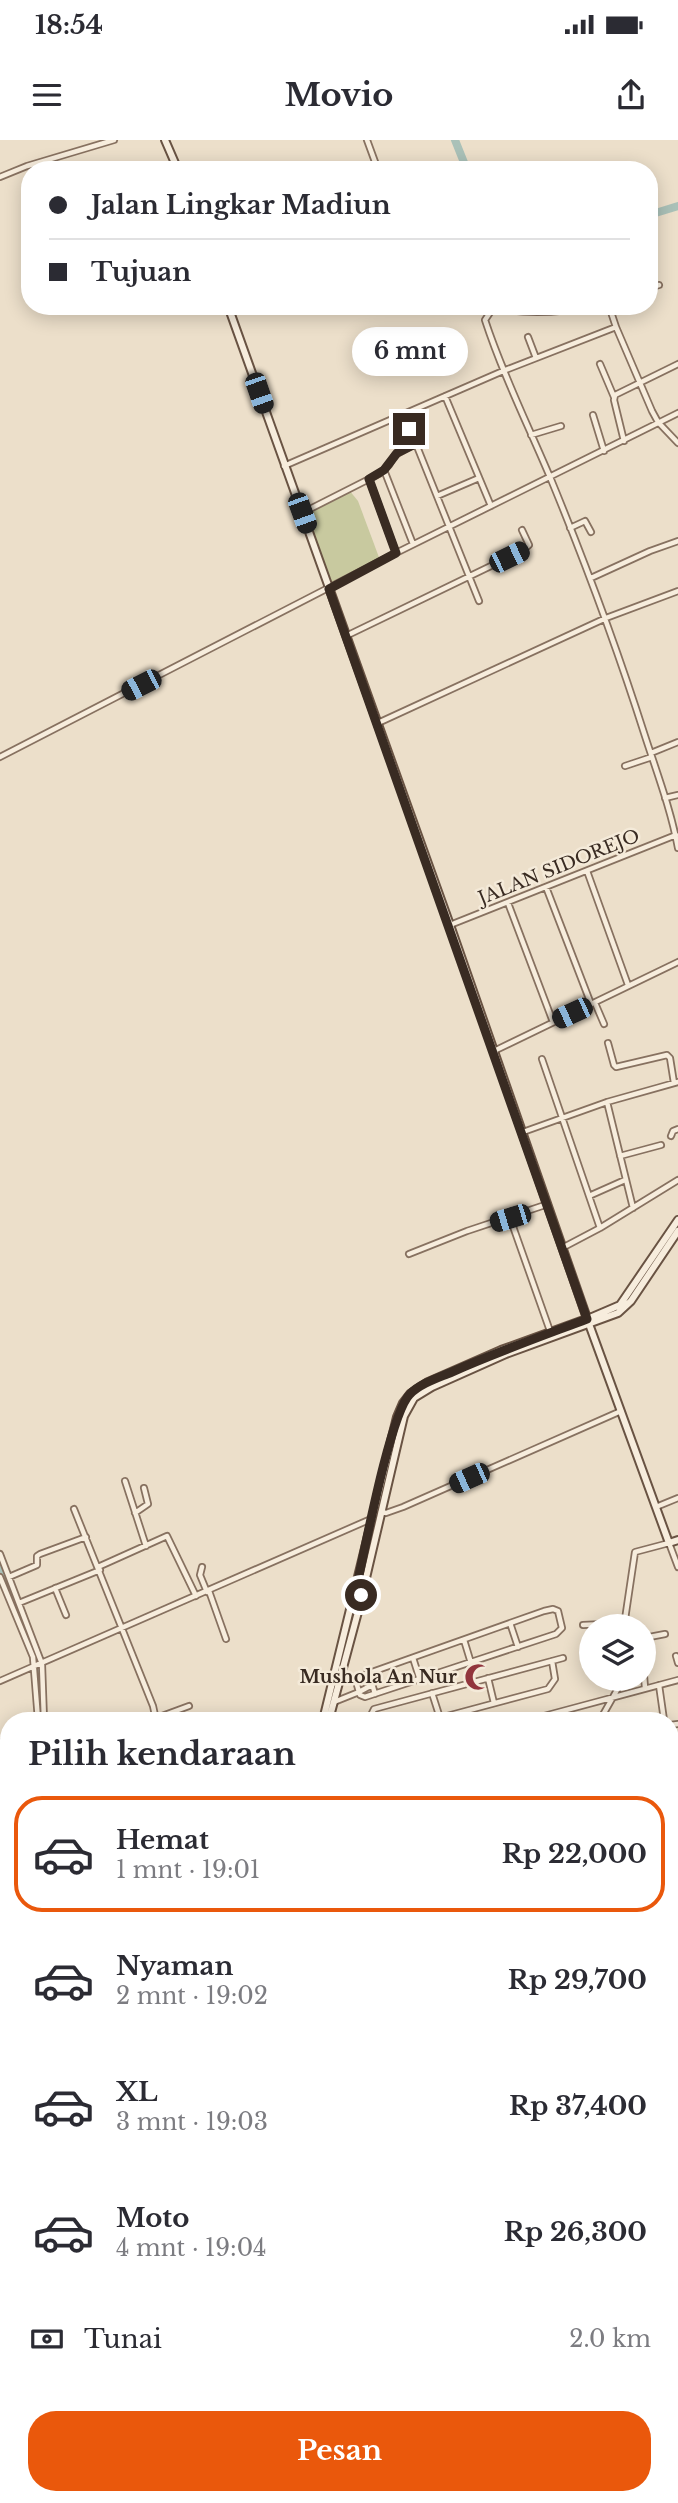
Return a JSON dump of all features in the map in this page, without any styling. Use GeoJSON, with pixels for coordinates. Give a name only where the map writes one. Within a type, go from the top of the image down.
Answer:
{"type":"FeatureCollection","features":[{"type":"Feature","properties":{"kind":"main road"},"geometry":{"type":"LineString","coordinates":[[165,140],[174,161]]}},
{"type":"Feature","properties":{"kind":"main road"},"geometry":{"type":"LineString","coordinates":[[231,315],[523,1132],[588,1322],[669,1543],[678,1540]]}},
{"type":"Feature","properties":{"kind":"main road"},"geometry":{"type":"LineString","coordinates":[[325,1712],[381,1512],[404,1416],[414,1398],[432,1387],[588,1322],[620,1305],[678,1220]]}},
{"type":"Feature","properties":{"kind":"main road"},"geometry":{"type":"LineString","coordinates":[[331,1712],[373,1518],[397,1417],[403,1403],[410,1394],[428,1382],[501,1350],[550,1331],[618,1314],[625,1308],[678,1231]]}},
{"type":"Feature","properties":{"kind":"street"},"geometry":{"type":"LineString","coordinates":[[44,161],[114,140]]}},
{"type":"Feature","properties":{"kind":"street"},"geometry":{"type":"LineString","coordinates":[[367,140],[375,161]]}},
{"type":"Feature","properties":{"kind":"street"},"geometry":{"type":"LineString","coordinates":[[0,177],[21,168]]}},
{"type":"Feature","properties":{"kind":"street"},"geometry":{"type":"LineString","coordinates":[[488,315],[485,320],[503,371],[606,618],[677,835],[678,848]]}},
{"type":"Feature","properties":{"kind":"street"},"geometry":{"type":"LineString","coordinates":[[612,315],[658,422],[678,443]]}},
{"type":"Feature","properties":{"kind":"street"},"geometry":{"type":"LineString","coordinates":[[285,466],[503,371],[616,327]]}},
{"type":"Feature","properties":{"kind":"street"},"geometry":{"type":"LineString","coordinates":[[528,337],[536,358]]}},
{"type":"Feature","properties":{"kind":"street"},"geometry":{"type":"LineString","coordinates":[[600,364],[614,398],[624,441]]}},
{"type":"Feature","properties":{"kind":"street"},"geometry":{"type":"LineString","coordinates":[[614,398],[617,394],[678,364]]}},
{"type":"Feature","properties":{"kind":"street"},"geometry":{"type":"LineString","coordinates":[[445,396],[491,506]]}},
{"type":"Feature","properties":{"kind":"street"},"geometry":{"type":"LineString","coordinates":[[0,757],[413,544],[678,413]]}},
{"type":"Feature","properties":{"kind":"street"},"geometry":{"type":"LineString","coordinates":[[404,414],[479,601]]}},
{"type":"Feature","properties":{"kind":"street"},"geometry":{"type":"LineString","coordinates":[[593,415],[604,451]]}},
{"type":"Feature","properties":{"kind":"street"},"geometry":{"type":"LineString","coordinates":[[531,435],[561,426]]}},
{"type":"Feature","properties":{"kind":"street"},"geometry":{"type":"LineString","coordinates":[[302,513],[384,470],[395,455],[415,444]]}},
{"type":"Feature","properties":{"kind":"street"},"geometry":{"type":"LineString","coordinates":[[384,470],[413,544]]}},
{"type":"Feature","properties":{"kind":"street"},"geometry":{"type":"LineString","coordinates":[[437,496],[480,478]]}},
{"type":"Feature","properties":{"kind":"street"},"geometry":{"type":"LineString","coordinates":[[369,479],[396,553]]}},
{"type":"Feature","properties":{"kind":"street"},"geometry":{"type":"LineString","coordinates":[[570,528],[585,521],[591,532]]}},
{"type":"Feature","properties":{"kind":"street"},"geometry":{"type":"LineString","coordinates":[[345,636],[527,547],[529,544],[522,530]]}},
{"type":"Feature","properties":{"kind":"street"},"geometry":{"type":"LineString","coordinates":[[591,578],[678,541]]}},
{"type":"Feature","properties":{"kind":"street"},"geometry":{"type":"LineString","coordinates":[[377,724],[606,618],[678,591]]}},
{"type":"Feature","properties":{"kind":"street"},"geometry":{"type":"LineString","coordinates":[[625,766],[678,742]]}},
{"type":"Feature","properties":{"kind":"street"},"geometry":{"type":"LineString","coordinates":[[664,798],[678,795]]}},
{"type":"Feature","properties":{"kind":"street","name":"JALAN SIDOREJO"},"geometry":{"type":"LineString","coordinates":[[450,926],[677,835]]}},
{"type":"Feature","properties":{"kind":"street"},"geometry":{"type":"LineString","coordinates":[[587,871],[629,986]]}},
{"type":"Feature","properties":{"kind":"street"},"geometry":{"type":"LineString","coordinates":[[546,887],[604,1024]]}},
{"type":"Feature","properties":{"kind":"street"},"geometry":{"type":"LineString","coordinates":[[508,903],[553,1022]]}},
{"type":"Feature","properties":{"kind":"street"},"geometry":{"type":"LineString","coordinates":[[494,1051],[676,963]]}},
{"type":"Feature","properties":{"kind":"street"},"geometry":{"type":"LineString","coordinates":[[523,1132],[607,1102],[676,1082],[667,1055],[616,1067],[608,1043]]}},
{"type":"Feature","properties":{"kind":"street"},"geometry":{"type":"LineString","coordinates":[[542,1059],[600,1228]]}},
{"type":"Feature","properties":{"kind":"street"},"geometry":{"type":"LineString","coordinates":[[607,1102],[633,1208]]}},
{"type":"Feature","properties":{"kind":"street"},"geometry":{"type":"LineString","coordinates":[[671,1136],[673,1131],[678,1129]]}},
{"type":"Feature","properties":{"kind":"street"},"geometry":{"type":"LineString","coordinates":[[620,1156],[661,1145]]}},
{"type":"Feature","properties":{"kind":"street"},"geometry":{"type":"LineString","coordinates":[[589,1196],[625,1180]]}},
{"type":"Feature","properties":{"kind":"street"},"geometry":{"type":"LineString","coordinates":[[562,1248],[678,1180]]}},
{"type":"Feature","properties":{"kind":"street"},"geometry":{"type":"LineString","coordinates":[[409,1254],[467,1231],[548,1205]]}},
{"type":"Feature","properties":{"kind":"street"},"geometry":{"type":"LineString","coordinates":[[510,1218],[550,1331]]}},
{"type":"Feature","properties":{"kind":"street"},"geometry":{"type":"LineString","coordinates":[[381,1512],[403,1507],[621,1411]]}},
{"type":"Feature","properties":{"kind":"street"},"geometry":{"type":"LineString","coordinates":[[125,1481],[146,1546]]}},
{"type":"Feature","properties":{"kind":"street"},"geometry":{"type":"LineString","coordinates":[[135,1513],[148,1504],[144,1488]]}},
{"type":"Feature","properties":{"kind":"street"},"geometry":{"type":"LineString","coordinates":[[656,1507],[678,1498]]}},
{"type":"Feature","properties":{"kind":"street"},"geometry":{"type":"LineString","coordinates":[[74,1509],[99,1568],[151,1712]]}},
{"type":"Feature","properties":{"kind":"street"},"geometry":{"type":"LineString","coordinates":[[0,1681],[373,1518]]}},
{"type":"Feature","properties":{"kind":"street"},"geometry":{"type":"LineString","coordinates":[[19,1602],[169,1537],[196,1596]]}},
{"type":"Feature","properties":{"kind":"street"},"geometry":{"type":"LineString","coordinates":[[9,1577],[37,1565],[37,1556],[40,1553],[86,1538]]}},
{"type":"Feature","properties":{"kind":"street"},"geometry":{"type":"LineString","coordinates":[[626,1614],[635,1552],[669,1543],[678,1567]]}},
{"type":"Feature","properties":{"kind":"street"},"geometry":{"type":"LineString","coordinates":[[0,1554],[19,1602],[38,1665],[43,1712]]}},
{"type":"Feature","properties":{"kind":"street"},"geometry":{"type":"LineString","coordinates":[[202,1567],[200,1575],[226,1639]]}},
{"type":"Feature","properties":{"kind":"street"},"geometry":{"type":"LineString","coordinates":[[0,1577],[38,1665],[38,1712]]}},
{"type":"Feature","properties":{"kind":"street"},"geometry":{"type":"LineString","coordinates":[[55,1588],[66,1615]]}},
{"type":"Feature","properties":{"kind":"street"},"geometry":{"type":"LineString","coordinates":[[553,1609],[558,1611],[562,1628],[558,1633],[420,1680],[374,1694],[363,1696],[359,1692],[355,1678],[464,1640],[553,1609]]}},
{"type":"Feature","properties":{"kind":"street"},"geometry":{"type":"LineString","coordinates":[[510,1623],[518,1647]]}},
{"type":"Feature","properties":{"kind":"street"},"geometry":{"type":"LineString","coordinates":[[656,1636],[665,1634]]}},
{"type":"Feature","properties":{"kind":"street"},"geometry":{"type":"LineString","coordinates":[[464,1640],[471,1663]]}},
{"type":"Feature","properties":{"kind":"street"},"geometry":{"type":"LineString","coordinates":[[676,1656],[678,1663]]}},
{"type":"Feature","properties":{"kind":"street"},"geometry":{"type":"LineString","coordinates":[[413,1658],[420,1680]]}},
{"type":"Feature","properties":{"kind":"street"},"geometry":{"type":"LineString","coordinates":[[372,1712],[374,1709],[563,1658]]}},
{"type":"Feature","properties":{"kind":"street"},"geometry":{"type":"LineString","coordinates":[[462,1712],[551,1688],[555,1679],[552,1661]]}},
{"type":"Feature","properties":{"kind":"street"},"geometry":{"type":"LineString","coordinates":[[369,1674],[374,1694]]}},
{"type":"Feature","properties":{"kind":"street"},"geometry":{"type":"LineString","coordinates":[[488,1678],[494,1703]]}},
{"type":"Feature","properties":{"kind":"street"},"geometry":{"type":"LineString","coordinates":[[656,1686],[678,1680]]}},
{"type":"Feature","properties":{"kind":"street"},"geometry":{"type":"LineString","coordinates":[[333,1703],[372,1685]]}},
{"type":"Feature","properties":{"kind":"street"},"geometry":{"type":"LineString","coordinates":[[659,1685],[663,1712]]}},
{"type":"Feature","properties":{"kind":"street"},"geometry":{"type":"LineString","coordinates":[[604,1712],[616,1691]]}},
{"type":"Feature","properties":{"kind":"street"},"geometry":{"type":"LineString","coordinates":[[557,1712],[633,1691]]}},
{"type":"Feature","properties":{"kind":"street"},"geometry":{"type":"LineString","coordinates":[[432,1693],[438,1712]]}},
{"type":"Feature","properties":{"kind":"street"},"geometry":{"type":"LineString","coordinates":[[174,1712],[189,1706]]}},
{"type":"Feature","properties":{"kind":"green space"},"geometry":{"type":"Polygon","coordinates":[[[349,490],[358,501],[380,560],[332,586],[306,512],[349,490]]]}},
{"type":"Feature","properties":{"kind":"waterway"},"geometry":{"type":"LineString","coordinates":[[455,140],[463,161]]}},
{"type":"Feature","properties":{"kind":"waterway"},"geometry":{"type":"LineString","coordinates":[[658,212],[678,206]]}},
{"type":"Feature","properties":{"kind":"waterway"},"geometry":{"type":"LineString","coordinates":[[0,1566],[34,1649],[41,1674]]}},
{"type":"Feature","properties":{"kind":"place","name":"Mushola An Nur"},"geometry":{"type":"Point","coordinates":[478,1677]}},
{"type":"Feature","properties":{"kind":"route"},"geometry":{"type":"LineString","coordinates":[[361,1595],[355,1594],[387,1457],[397,1417],[410,1394],[428,1382],[501,1350],[587,1319],[329,589],[396,553],[369,479],[384,470],[397,453],[415,444],[409,429]]}}]}
